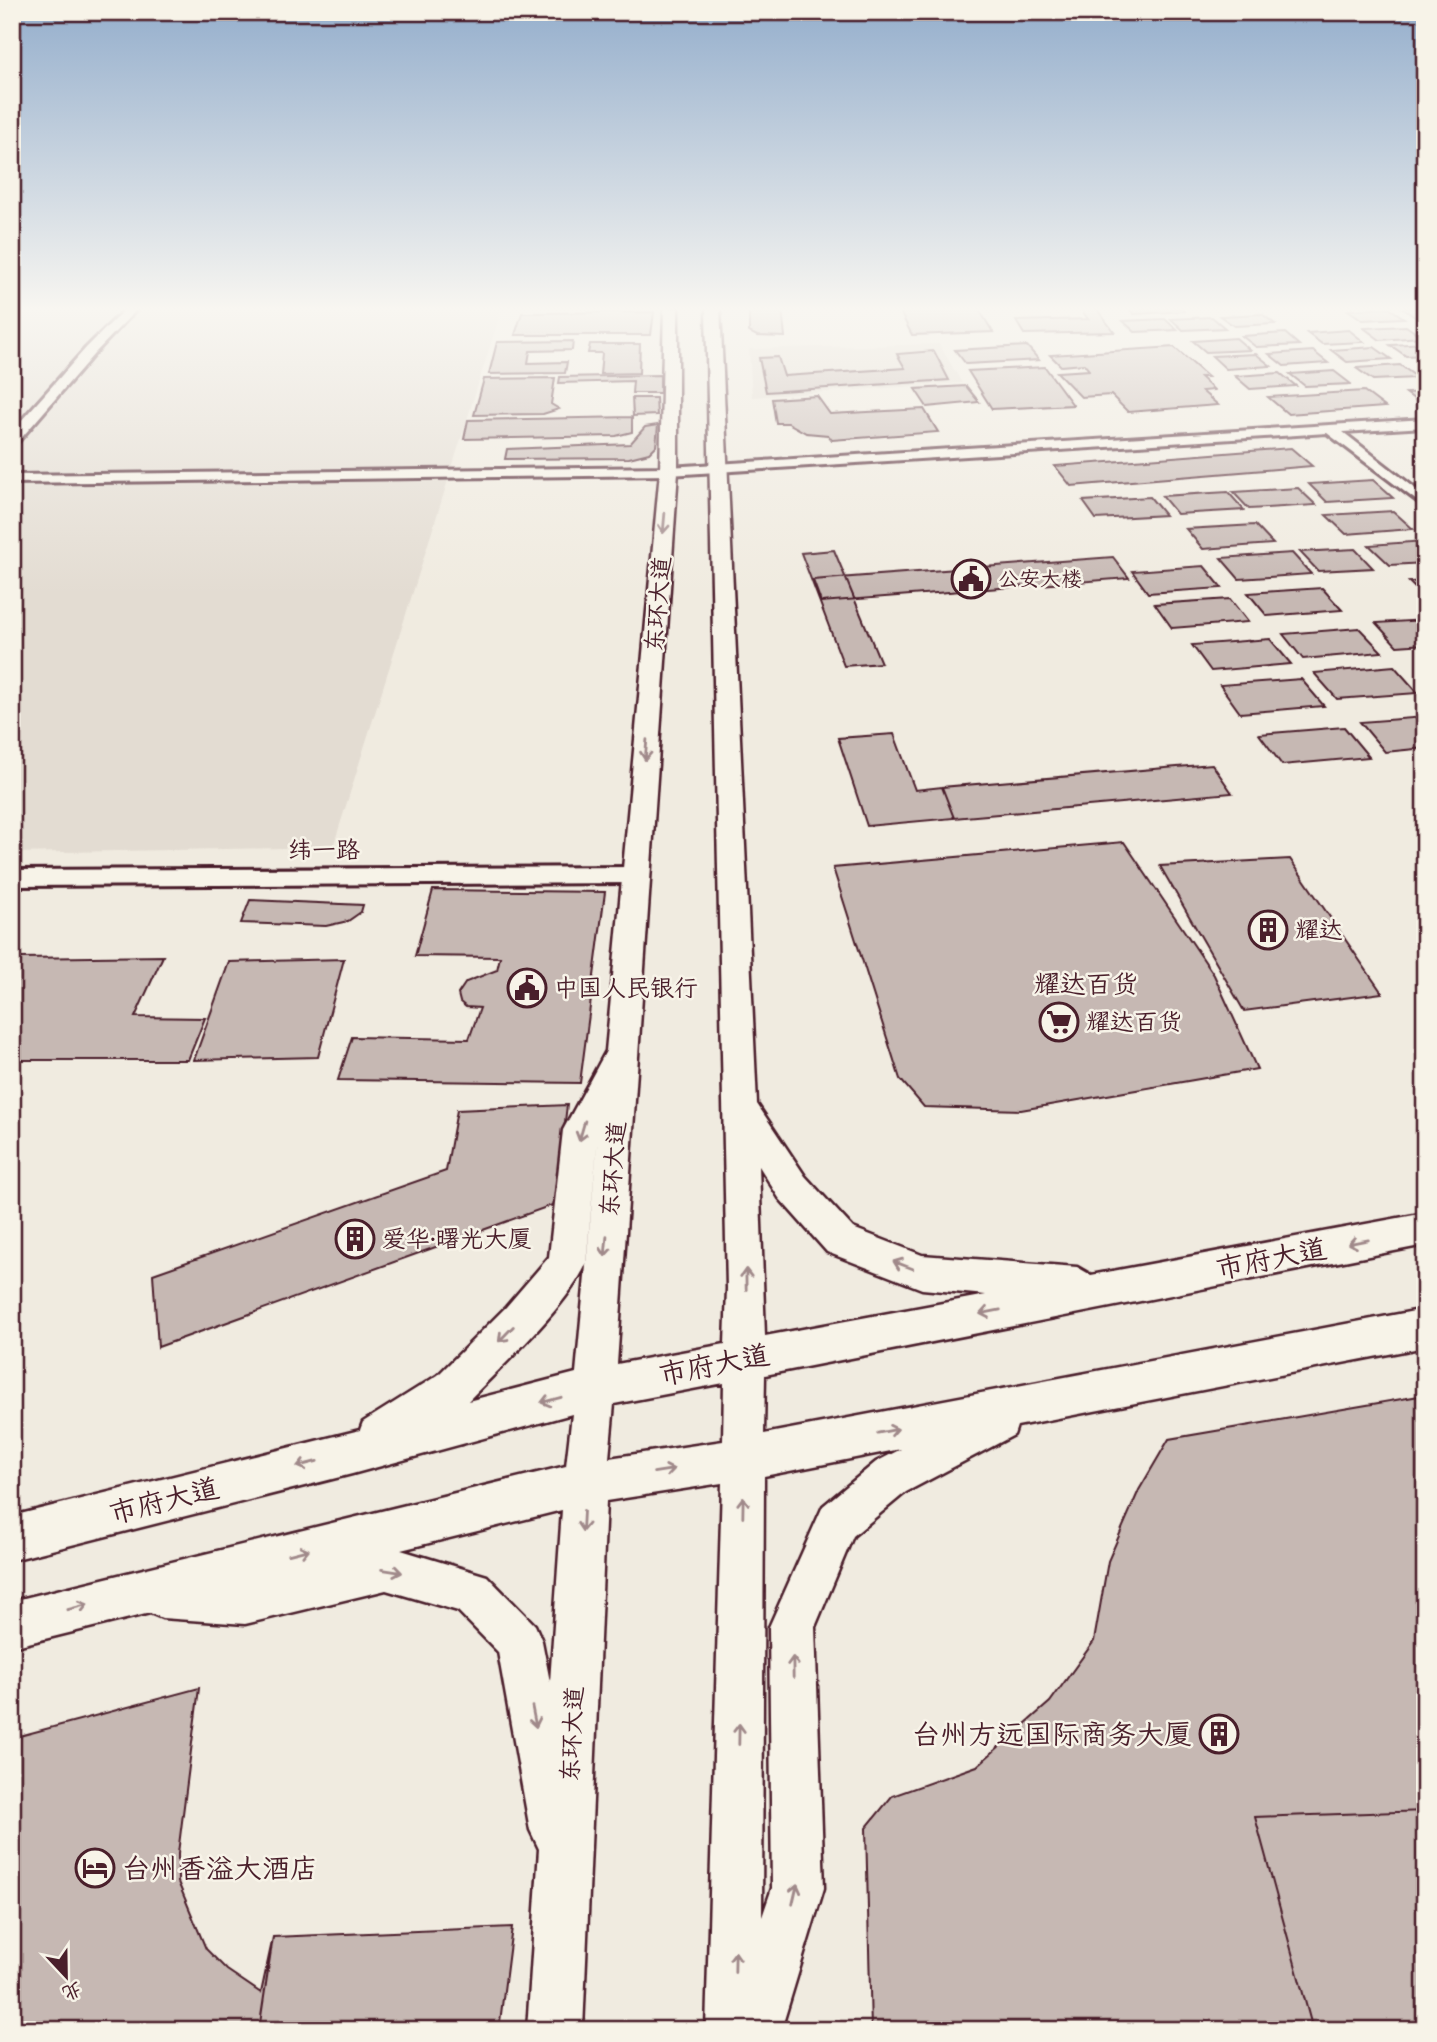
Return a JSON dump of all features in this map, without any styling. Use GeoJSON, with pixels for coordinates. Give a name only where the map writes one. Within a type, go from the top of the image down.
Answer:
{"type":"FeatureCollection","features":[{"type":"Feature","properties":{"kind":"main road","name":"东环大道"},"geometry":{"type":"LineString","coordinates":[[555,2030],[585,1483],[595,1388],[669,471],[670,403]]}},
{"type":"Feature","properties":{"kind":"main road"},"geometry":{"type":"LineString","coordinates":[[717,403],[746,1288],[734,2030]]}},
{"type":"Feature","properties":{"kind":"main road"},"geometry":{"type":"LineString","coordinates":[[352,1453],[452,1389],[520,1320],[567,1264],[580,1130],[622,1048]]}},
{"type":"Feature","properties":{"kind":"main road"},"geometry":{"type":"LineString","coordinates":[[741,1108],[792,1186],[840,1240],[922,1272],[1116,1288]]}},
{"type":"Feature","properties":{"kind":"main road","name":"市府大道"},"geometry":{"type":"LineString","coordinates":[[12,1538],[352,1453],[595,1388],[1425,1229]]}},
{"type":"Feature","properties":{"kind":"main road"},"geometry":{"type":"LineString","coordinates":[[12,1624],[585,1483],[743,1459],[1425,1328]]}},
{"type":"Feature","properties":{"kind":"main road"},"geometry":{"type":"LineString","coordinates":[[753,2030],[798,1888],[792,1627],[838,1521],[891,1477],[1028,1404]]}},
{"type":"Feature","properties":{"kind":"main road"},"geometry":{"type":"LineString","coordinates":[[132,1593],[245,1601],[386,1567],[471,1592],[519,1641],[565,1879]]}},
{"type":"Feature","properties":{"kind":"street"},"geometry":{"type":"LineString","coordinates":[[12,439],[44,403]]}},
{"type":"Feature","properties":{"kind":"street"},"geometry":{"type":"LineString","coordinates":[[12,479],[669,471],[1425,423]]}},
{"type":"Feature","properties":{"kind":"street"},"geometry":{"type":"LineString","coordinates":[[1330,429],[1425,503]]}},
{"type":"Feature","properties":{"kind":"street","name":"纬一路"},"geometry":{"type":"LineString","coordinates":[[12,878],[636,875]]}},
{"type":"Feature","properties":{"kind":"shaded area"},"geometry":{"type":"Polygon","coordinates":[[[12,403],[472,403],[333,847],[12,853],[12,403]]]}},
{"type":"Feature","properties":{"kind":"building"},"geometry":{"type":"Polygon","coordinates":[[[477,403],[551,403],[559,409],[543,414],[474,415],[477,403]]]}},
{"type":"Feature","properties":{"kind":"building"},"geometry":{"type":"Polygon","coordinates":[[[632,403],[656,403],[657,415],[633,416],[632,403]]]}},
{"type":"Feature","properties":{"kind":"building"},"geometry":{"type":"Polygon","coordinates":[[[773,403],[822,403],[830,414],[924,409],[938,432],[832,440],[828,435],[806,433],[788,423],[776,423],[773,403]]]}},
{"type":"Feature","properties":{"kind":"building"},"geometry":{"type":"Polygon","coordinates":[[[925,403],[966,403],[927,407],[925,403]]]}},
{"type":"Feature","properties":{"kind":"building"},"geometry":{"type":"Polygon","coordinates":[[[988,403],[1073,405],[992,409],[988,403]]]}},
{"type":"Feature","properties":{"kind":"building"},"geometry":{"type":"Polygon","coordinates":[[[1119,403],[1218,405],[1128,412],[1119,403]]]}},
{"type":"Feature","properties":{"kind":"building"},"geometry":{"type":"Polygon","coordinates":[[[1275,403],[1380,403],[1385,407],[1288,414],[1275,403]]]}},
{"type":"Feature","properties":{"kind":"building"},"geometry":{"type":"Polygon","coordinates":[[[632,417],[632,432],[616,436],[464,439],[468,420],[632,417]]]}},
{"type":"Feature","properties":{"kind":"building"},"geometry":{"type":"Polygon","coordinates":[[[658,425],[656,446],[649,453],[629,458],[505,459],[507,449],[630,444],[645,427],[658,425]]]}},
{"type":"Feature","properties":{"kind":"building"},"geometry":{"type":"Polygon","coordinates":[[[1291,448],[1312,466],[1071,486],[1055,466],[1291,448]]]}},
{"type":"Feature","properties":{"kind":"building"},"geometry":{"type":"Polygon","coordinates":[[[1373,480],[1393,498],[1327,502],[1309,484],[1373,480]]]}},
{"type":"Feature","properties":{"kind":"building"},"geometry":{"type":"Polygon","coordinates":[[[1298,488],[1316,505],[1249,509],[1233,492],[1298,488]]]}},
{"type":"Feature","properties":{"kind":"building"},"geometry":{"type":"Polygon","coordinates":[[[1228,492],[1244,510],[1177,514],[1162,496],[1228,492]]]}},
{"type":"Feature","properties":{"kind":"building"},"geometry":{"type":"Polygon","coordinates":[[[1150,497],[1165,515],[1096,519],[1083,501],[1150,497]]]}},
{"type":"Feature","properties":{"kind":"building"},"geometry":{"type":"Polygon","coordinates":[[[1393,511],[1413,529],[1346,534],[1326,515],[1393,511]]]}},
{"type":"Feature","properties":{"kind":"building"},"geometry":{"type":"Polygon","coordinates":[[[1255,525],[1273,544],[1203,549],[1186,529],[1255,525]]]}},
{"type":"Feature","properties":{"kind":"building"},"geometry":{"type":"Polygon","coordinates":[[[1425,541],[1425,563],[1390,565],[1369,545],[1425,541]]]}},
{"type":"Feature","properties":{"kind":"building"},"geometry":{"type":"Polygon","coordinates":[[[1355,549],[1373,568],[1318,571],[1300,552],[1355,549]]]}},
{"type":"Feature","properties":{"kind":"building"},"geometry":{"type":"Polygon","coordinates":[[[834,550],[881,663],[844,666],[801,553],[834,550]]]}},
{"type":"Feature","properties":{"kind":"building"},"geometry":{"type":"Polygon","coordinates":[[[1292,553],[1311,574],[1239,579],[1221,558],[1292,553]]]}},
{"type":"Feature","properties":{"kind":"building","name":"公安大楼"},"geometry":{"type":"Polygon","coordinates":[[[1113,557],[1129,578],[821,602],[813,580],[1113,557]]]}},
{"type":"Feature","properties":{"kind":"building"},"geometry":{"type":"Polygon","coordinates":[[[1204,566],[1222,588],[1148,593],[1132,571],[1204,566]]]}},
{"type":"Feature","properties":{"kind":"building"},"geometry":{"type":"Polygon","coordinates":[[[1425,581],[1425,598],[1409,582],[1425,581]]]}},
{"type":"Feature","properties":{"kind":"building"},"geometry":{"type":"Polygon","coordinates":[[[1322,588],[1342,610],[1267,616],[1248,593],[1322,588]]]}},
{"type":"Feature","properties":{"kind":"building"},"geometry":{"type":"Polygon","coordinates":[[[1230,599],[1248,622],[1172,628],[1155,604],[1230,599]]]}},
{"type":"Feature","properties":{"kind":"building"},"geometry":{"type":"Polygon","coordinates":[[[1425,620],[1425,644],[1397,646],[1376,623],[1425,620]]]}},
{"type":"Feature","properties":{"kind":"building"},"geometry":{"type":"Polygon","coordinates":[[[1359,628],[1382,652],[1303,659],[1283,634],[1359,628]]]}},
{"type":"Feature","properties":{"kind":"building"},"geometry":{"type":"Polygon","coordinates":[[[1270,639],[1291,664],[1211,671],[1192,645],[1270,639]]]}},
{"type":"Feature","properties":{"kind":"building"},"geometry":{"type":"Polygon","coordinates":[[[1394,666],[1418,693],[1337,699],[1314,673],[1394,666]]]}},
{"type":"Feature","properties":{"kind":"building"},"geometry":{"type":"Polygon","coordinates":[[[1301,679],[1324,706],[1240,713],[1220,685],[1301,679]]]}},
{"type":"Feature","properties":{"kind":"building"},"geometry":{"type":"Polygon","coordinates":[[[1425,717],[1425,748],[1385,752],[1360,722],[1425,717]]]}},
{"type":"Feature","properties":{"kind":"building"},"geometry":{"type":"Polygon","coordinates":[[[1344,727],[1369,757],[1282,765],[1259,734],[1344,727]]]}},
{"type":"Feature","properties":{"kind":"building"},"geometry":{"type":"Polygon","coordinates":[[[894,734],[915,790],[942,787],[954,818],[867,826],[838,738],[894,734]]]}},
{"type":"Feature","properties":{"kind":"building"},"geometry":{"type":"Polygon","coordinates":[[[1212,764],[1232,793],[954,818],[942,787],[1212,764]]]}},
{"type":"Feature","properties":{"kind":"building","name":"耀达百货"},"geometry":{"type":"Polygon","coordinates":[[[1124,842],[1214,975],[1257,1069],[1021,1110],[924,1107],[900,1079],[833,868],[1124,842]]]}},
{"type":"Feature","properties":{"kind":"building","name":"耀达"},"geometry":{"type":"Polygon","coordinates":[[[1290,859],[1382,993],[1244,1011],[1160,866],[1290,859]]]}},
{"type":"Feature","properties":{"kind":"building","name":"中国人民银行"},"geometry":{"type":"Polygon","coordinates":[[[433,890],[605,892],[580,1083],[338,1080],[352,1037],[469,1039],[480,1008],[466,1007],[460,1002],[458,994],[466,982],[497,970],[500,957],[415,956],[433,890]]]}},
{"type":"Feature","properties":{"kind":"building"},"geometry":{"type":"Polygon","coordinates":[[[250,900],[363,905],[361,912],[348,921],[326,926],[241,923],[250,900]]]}},
{"type":"Feature","properties":{"kind":"building"},"geometry":{"type":"Polygon","coordinates":[[[163,956],[135,1017],[205,1018],[188,1060],[12,1060],[12,976],[21,958],[163,956]]]}},
{"type":"Feature","properties":{"kind":"building"},"geometry":{"type":"Polygon","coordinates":[[[344,959],[318,1057],[194,1060],[229,962],[344,959]]]}},
{"type":"Feature","properties":{"kind":"building","name":"爱华·曙光大厦"},"geometry":{"type":"Polygon","coordinates":[[[567,1105],[555,1204],[158,1347],[153,1274],[446,1171],[457,1110],[567,1105]]]}},
{"type":"Feature","properties":{"kind":"building","name":"台州方远国际商务大厦"},"geometry":{"type":"Polygon","coordinates":[[[1425,1395],[1425,2030],[871,2030],[866,1828],[892,1796],[977,1766],[1050,1702],[1094,1641],[1108,1561],[1139,1490],[1169,1439],[1425,1395]]]}},
{"type":"Feature","properties":{"kind":"building","name":"台州香溢大酒店"},"geometry":{"type":"Polygon","coordinates":[[[199,1688],[178,1853],[178,1882],[206,1949],[227,1970],[261,1993],[273,1937],[512,1927],[499,2030],[12,2030],[12,1738],[199,1688]]]}},
{"type":"Feature","properties":{"kind":"building"},"geometry":{"type":"Polygon","coordinates":[[[1425,1811],[1425,2030],[1313,2030],[1255,1817],[1425,1811]]]}},
{"type":"Feature","properties":{"kind":"building"},"geometry":{"type":"Polygon","coordinates":[[[512,1927],[499,2030],[259,2030],[273,1937],[512,1927]]]}},
{"type":"Feature","properties":{"kind":"building"},"geometry":{"type":"Polygon","coordinates":[[[871,2027],[1179,2030],[871,2030],[871,2027]]]}},
{"type":"Feature","properties":{"kind":"place","name":"公安大楼"},"geometry":{"type":"Point","coordinates":[971,579]}},
{"type":"Feature","properties":{"kind":"place","name":"耀达"},"geometry":{"type":"Point","coordinates":[1268,930]}},
{"type":"Feature","properties":{"kind":"place","name":"中国人民银行"},"geometry":{"type":"Point","coordinates":[527,988]}},
{"type":"Feature","properties":{"kind":"place","name":"耀达百货"},"geometry":{"type":"Point","coordinates":[1059,1022]}},
{"type":"Feature","properties":{"kind":"place","name":"爱华·曙光大厦"},"geometry":{"type":"Point","coordinates":[355,1239]}},
{"type":"Feature","properties":{"kind":"place","name":"台州方远国际商务大厦"},"geometry":{"type":"Point","coordinates":[1219,1734]}},
{"type":"Feature","properties":{"kind":"place","name":"台州香溢大酒店"},"geometry":{"type":"Point","coordinates":[95,1868]}},
{"type":"Feature","properties":{"kind":"district","name":"耀达百货"},"geometry":{"type":"Point","coordinates":[1086,984]}}]}
